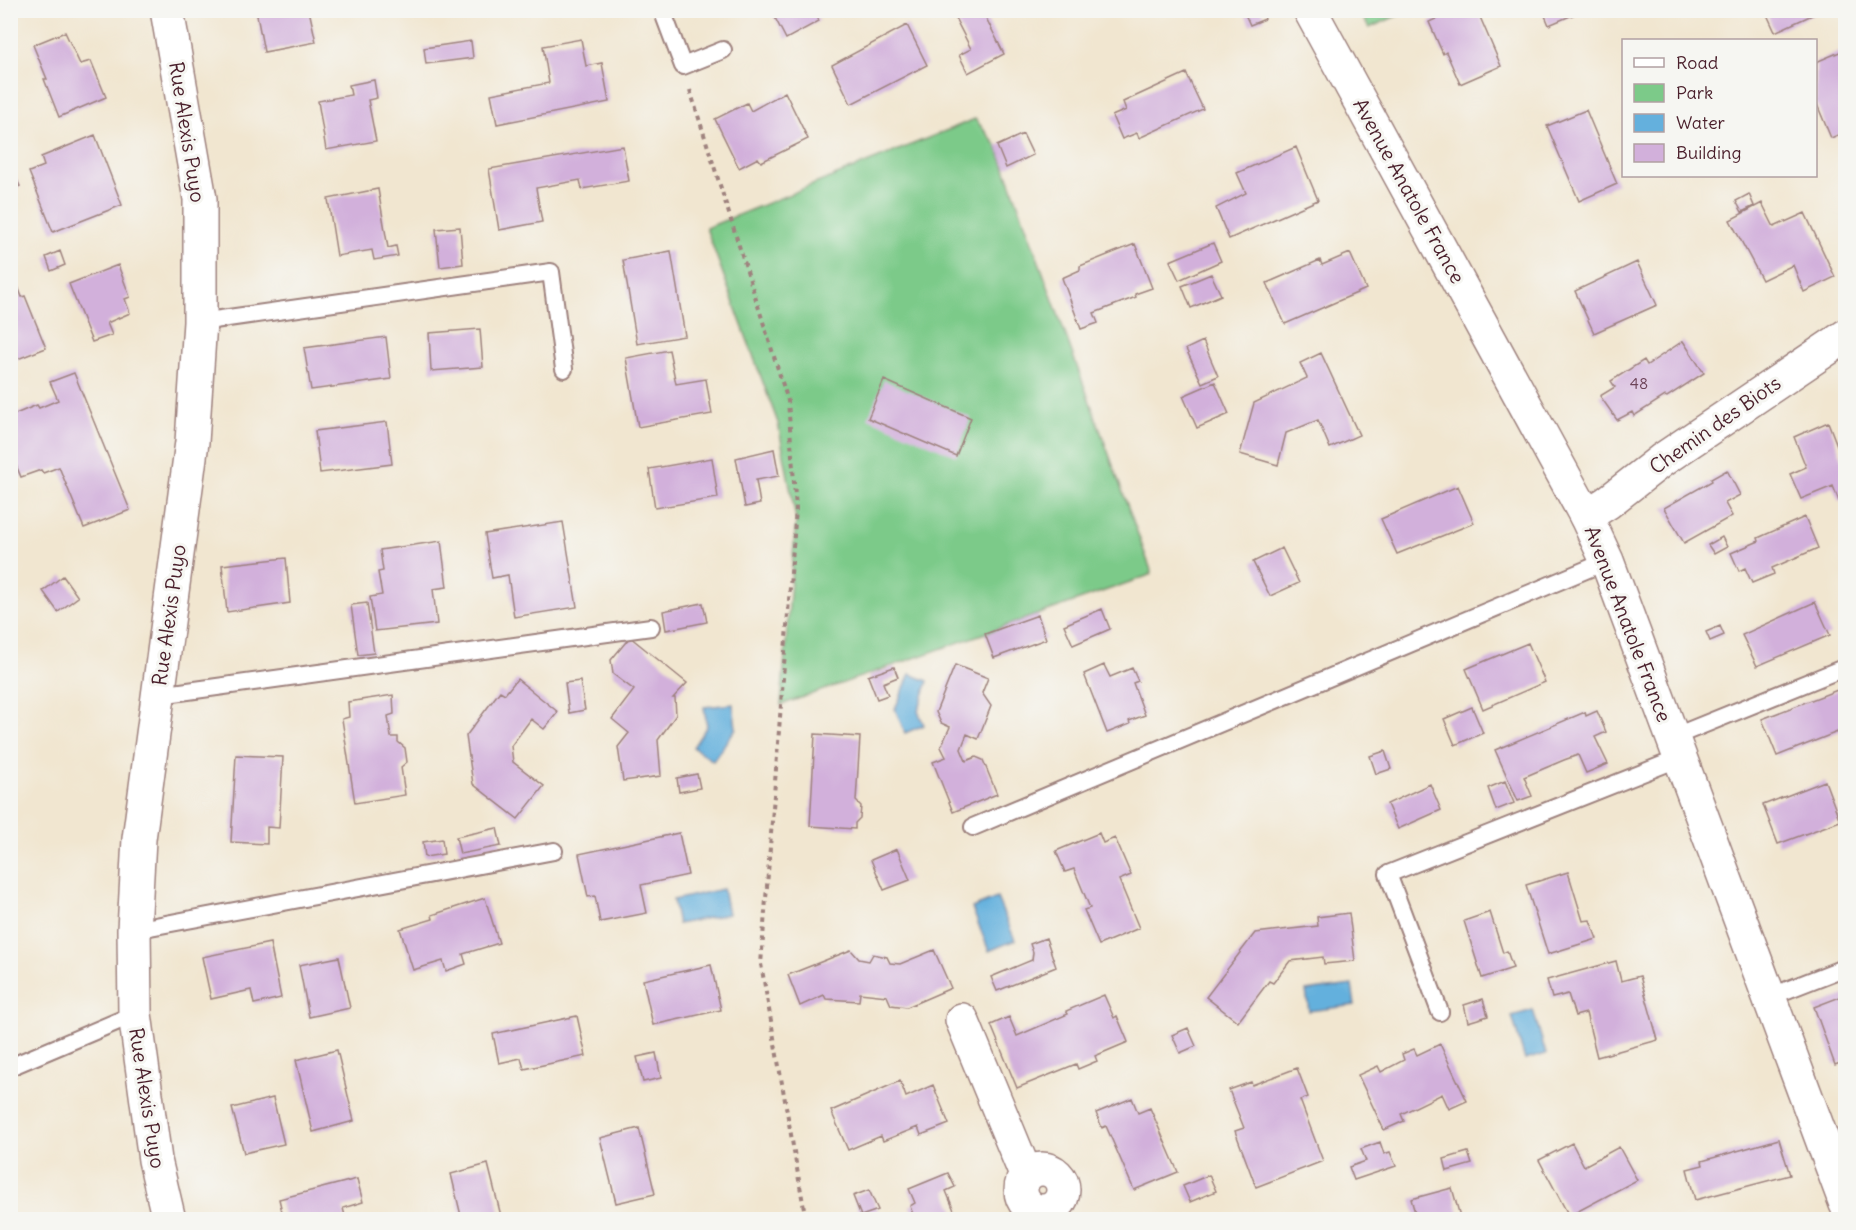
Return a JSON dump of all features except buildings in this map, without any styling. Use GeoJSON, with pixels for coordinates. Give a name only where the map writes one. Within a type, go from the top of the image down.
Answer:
{"type":"FeatureCollection","features":[{"type":"Feature","properties":{"kind":"street","name":"Rue Alexis Puyo"},"geometry":{"type":"LineString","coordinates":[[167,10],[200,199],[200,322],[192,442],[139,839],[134,930],[135,1014],[155,1161],[169,1220]]}},
{"type":"Feature","properties":{"kind":"street","name":"Avenue Anatole France"},"geometry":{"type":"LineString","coordinates":[[1310,10],[1586,516],[1607,561],[1845,1204]]}},
{"type":"Feature","properties":{"kind":"street","name":"Chemin des Biots"},"geometry":{"type":"LineString","coordinates":[[1586,516],[1607,503],[1662,460],[1845,336]]}},
{"type":"Feature","properties":{"kind":"street"},"geometry":{"type":"LineString","coordinates":[[962,1020],[1026,1176],[1021,1183],[1020,1193],[1032,1214]]}},
{"type":"Feature","properties":{"kind":"lane"},"geometry":{"type":"LineString","coordinates":[[663,10],[683,66],[723,50]]}},
{"type":"Feature","properties":{"kind":"lane"},"geometry":{"type":"LineString","coordinates":[[200,322],[551,272],[564,369]]}},
{"type":"Feature","properties":{"kind":"lane"},"geometry":{"type":"LineString","coordinates":[[974,827],[1607,561]]}},
{"type":"Feature","properties":{"kind":"lane"},"geometry":{"type":"LineString","coordinates":[[159,695],[651,627]]}},
{"type":"Feature","properties":{"kind":"lane"},"geometry":{"type":"LineString","coordinates":[[1440,1012],[1388,874],[1677,748],[1845,667]]}},
{"type":"Feature","properties":{"kind":"lane"},"geometry":{"type":"LineString","coordinates":[[134,930],[554,851]]}},
{"type":"Feature","properties":{"kind":"lane"},"geometry":{"type":"LineString","coordinates":[[1769,997],[1845,968]]}},
{"type":"Feature","properties":{"kind":"lane"},"geometry":{"type":"LineString","coordinates":[[10,1067],[135,1014]]}},
{"type":"Feature","properties":{"kind":"path"},"geometry":{"type":"LineString","coordinates":[[683,66],[788,401],[796,509],[761,964],[806,1220]]}},
{"type":"Feature","properties":{"kind":"green space"},"geometry":{"type":"Polygon","coordinates":[[[1359,11],[1408,11],[1369,28],[1359,11]]]}},
{"type":"Feature","properties":{"kind":"green space"},"geometry":{"type":"Polygon","coordinates":[[[975,119],[997,146],[1152,573],[781,705],[796,519],[778,423],[706,228],[975,119]]]}},
{"type":"Feature","properties":{"kind":"water"},"geometry":{"type":"Polygon","coordinates":[[[910,674],[928,681],[918,711],[924,725],[905,733],[895,709],[910,674]]]}},
{"type":"Feature","properties":{"kind":"water"},"geometry":{"type":"Polygon","coordinates":[[[733,704],[736,728],[713,761],[693,747],[707,726],[704,707],[733,704]]]}},
{"type":"Feature","properties":{"kind":"water"},"geometry":{"type":"Polygon","coordinates":[[[723,889],[728,914],[678,924],[673,900],[723,889]]]}},
{"type":"Feature","properties":{"kind":"water"},"geometry":{"type":"Polygon","coordinates":[[[997,898],[1015,940],[989,951],[972,908],[997,898]]]}},
{"type":"Feature","properties":{"kind":"water"},"geometry":{"type":"Polygon","coordinates":[[[1352,985],[1355,1005],[1309,1011],[1306,991],[1352,985]]]}},
{"type":"Feature","properties":{"kind":"water"},"geometry":{"type":"Polygon","coordinates":[[[1533,1010],[1546,1054],[1525,1060],[1512,1016],[1533,1010]]]}}]}
